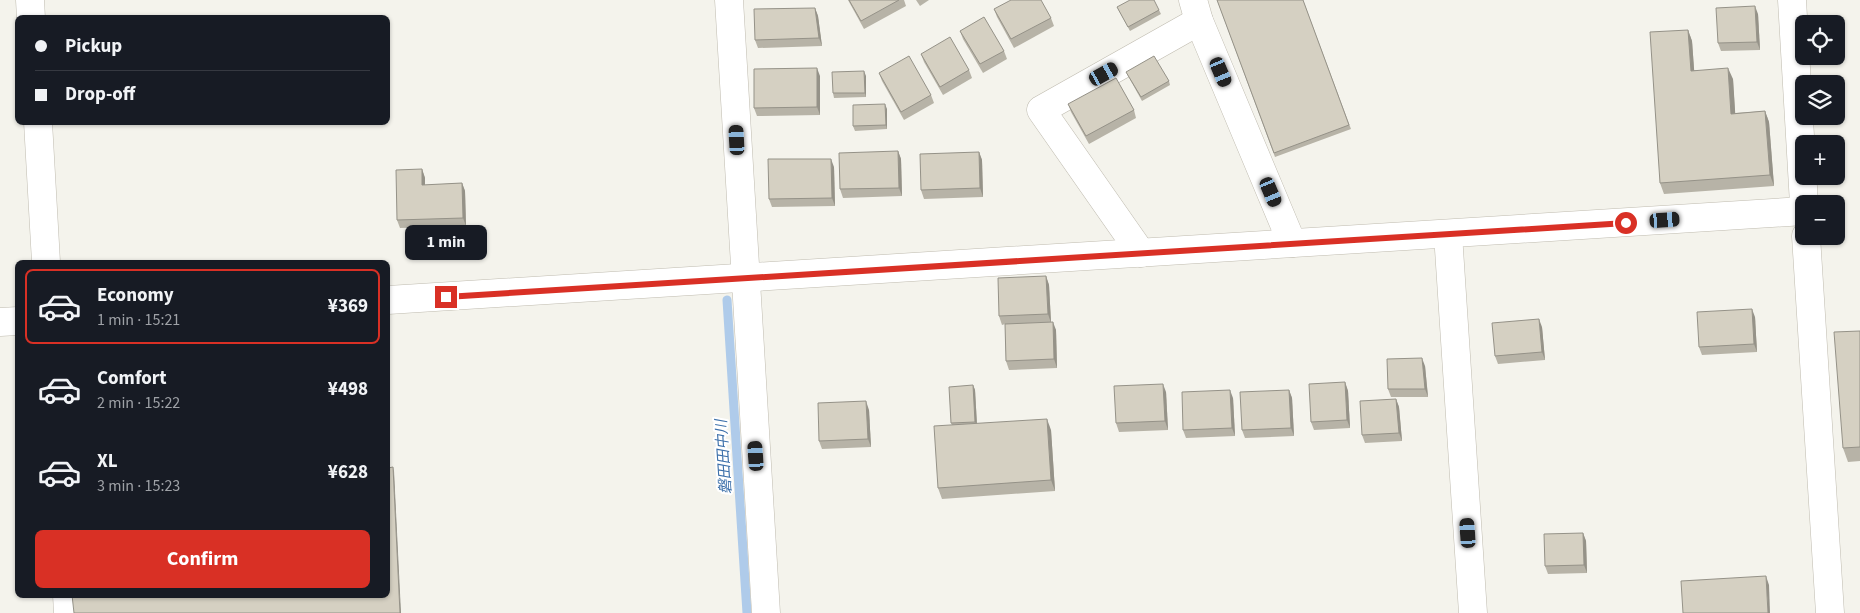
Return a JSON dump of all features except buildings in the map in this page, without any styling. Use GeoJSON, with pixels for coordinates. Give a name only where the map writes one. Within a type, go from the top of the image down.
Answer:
{"type":"FeatureCollection","features":[{"type":"Feature","properties":{"kind":"street"},"geometry":{"type":"LineString","coordinates":[[30,0],[31,15]]}},
{"type":"Feature","properties":{"kind":"street"},"geometry":{"type":"LineString","coordinates":[[729,0],[766,613]]}},
{"type":"Feature","properties":{"kind":"street"},"geometry":{"type":"LineString","coordinates":[[1792,0],[1803,195]]}},
{"type":"Feature","properties":{"kind":"street"},"geometry":{"type":"LineString","coordinates":[[1141,253],[1040,110],[1196,10],[1292,243]]}},
{"type":"Feature","properties":{"kind":"street"},"geometry":{"type":"LineString","coordinates":[[38,125],[46,260]]}},
{"type":"Feature","properties":{"kind":"street"},"geometry":{"type":"LineString","coordinates":[[390,300],[745,280],[1292,243],[1795,213]]}},
{"type":"Feature","properties":{"kind":"street"},"geometry":{"type":"LineString","coordinates":[[1448,234],[1474,613]]}},
{"type":"Feature","properties":{"kind":"street"},"geometry":{"type":"LineString","coordinates":[[1807,245],[1830,613]]}},
{"type":"Feature","properties":{"kind":"street"},"geometry":{"type":"LineString","coordinates":[[0,322],[15,321]]}},
{"type":"Feature","properties":{"kind":"street"},"geometry":{"type":"LineString","coordinates":[[67,598],[68,613]]}},
{"type":"Feature","properties":{"kind":"waterway","name":"磐田田中川"},"geometry":{"type":"LineString","coordinates":[[727,300],[747,613]]}},
{"type":"Feature","properties":{"kind":"route"},"geometry":{"type":"LineString","coordinates":[[446,297],[745,280],[1292,243],[1626,223]]}}]}
